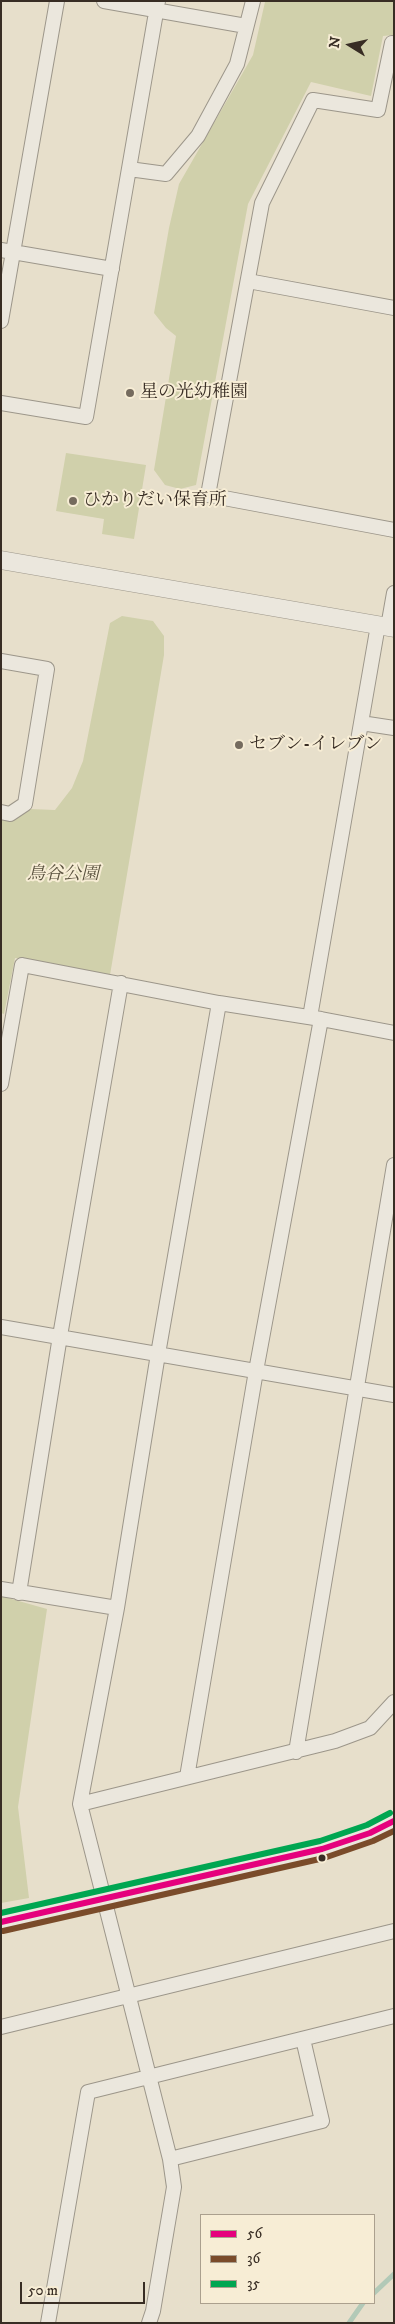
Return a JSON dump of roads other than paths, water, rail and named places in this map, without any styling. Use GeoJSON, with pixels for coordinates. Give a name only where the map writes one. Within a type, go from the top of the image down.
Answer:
{"type":"FeatureCollection","features":[{"type":"Feature","properties":{"kind":"street"},"geometry":{"type":"LineString","coordinates":[[1,321],[7,251],[57,1]]}},
{"type":"Feature","properties":{"kind":"street"},"geometry":{"type":"LineString","coordinates":[[104,1],[157,6],[246,26]]}},
{"type":"Feature","properties":{"kind":"street"},"geometry":{"type":"LineString","coordinates":[[129,169],[166,174],[198,136],[237,64],[253,1]]}},
{"type":"Feature","properties":{"kind":"street"},"geometry":{"type":"LineString","coordinates":[[1,404],[86,417],[157,6]]}},
{"type":"Feature","properties":{"kind":"street"},"geometry":{"type":"LineString","coordinates":[[394,44],[392,43],[378,110],[313,100],[262,203],[208,495],[394,530]]}},
{"type":"Feature","properties":{"kind":"street"},"geometry":{"type":"LineString","coordinates":[[7,251],[112,269]]}},
{"type":"Feature","properties":{"kind":"street"},"geometry":{"type":"LineString","coordinates":[[248,281],[394,308]]}},
{"type":"Feature","properties":{"kind":"street"},"geometry":{"type":"LineString","coordinates":[[1,560],[386,627]]}},
{"type":"Feature","properties":{"kind":"street"},"geometry":{"type":"LineString","coordinates":[[187,1777],[315,1018],[361,723],[394,593]]}},
{"type":"Feature","properties":{"kind":"street"},"geometry":{"type":"LineString","coordinates":[[1,661],[47,669],[25,804],[10,814],[1,812]]}},
{"type":"Feature","properties":{"kind":"street"},"geometry":{"type":"LineString","coordinates":[[361,723],[394,728]]}},
{"type":"Feature","properties":{"kind":"street"},"geometry":{"type":"LineString","coordinates":[[1,1084],[22,965],[219,1003],[394,1033]]}},
{"type":"Feature","properties":{"kind":"street"},"geometry":{"type":"LineString","coordinates":[[19,1592],[60,1336],[122,983]]}},
{"type":"Feature","properties":{"kind":"street"},"geometry":{"type":"LineString","coordinates":[[149,2323],[154,2311],[174,2187],[170,2159],[80,1804],[117,1608],[158,1354],[219,1003]]}},
{"type":"Feature","properties":{"kind":"street"},"geometry":{"type":"LineString","coordinates":[[296,1752],[355,1388],[394,1165]]}},
{"type":"Feature","properties":{"kind":"street"},"geometry":{"type":"LineString","coordinates":[[1,1326],[394,1395]]}},
{"type":"Feature","properties":{"kind":"street"},"geometry":{"type":"LineString","coordinates":[[1,1589],[117,1608]]}},
{"type":"Feature","properties":{"kind":"street"},"geometry":{"type":"LineString","coordinates":[[80,1804],[296,1752],[370,1728],[394,1702]]}},
{"type":"Feature","properties":{"kind":"street"},"geometry":{"type":"LineString","coordinates":[[1,1922],[104,1897],[322,1849],[370,1833],[394,1821]]}},
{"type":"Feature","properties":{"kind":"street"},"geometry":{"type":"LineString","coordinates":[[1,2027],[394,1931]]}},
{"type":"Feature","properties":{"kind":"street"},"geometry":{"type":"LineString","coordinates":[[48,2323],[88,2092],[394,2016]]}},
{"type":"Feature","properties":{"kind":"street"},"geometry":{"type":"LineString","coordinates":[[170,2159],[322,2121],[303,2039]]}},
{"type":"Feature","properties":{"kind":"waterway"},"geometry":{"type":"LineString","coordinates":[[375,2292],[394,2274]]}},
{"type":"Feature","properties":{"kind":"waterway"},"geometry":{"type":"LineString","coordinates":[[349,2323],[362,2304]]}},
{"type":"Feature","properties":{"kind":"place","name":"星の光幼稚園"},"geometry":{"type":"Point","coordinates":[130,393]}},
{"type":"Feature","properties":{"kind":"place","name":"ひかりだい保育所"},"geometry":{"type":"Point","coordinates":[73,501]}},
{"type":"Feature","properties":{"kind":"place","name":"セブン-イレブン"},"geometry":{"type":"Point","coordinates":[239,745]}},
{"type":"Feature","properties":{"kind":"park label","name":"鳥谷公園"},"geometry":{"type":"Point","coordinates":[63,875]}}]}
